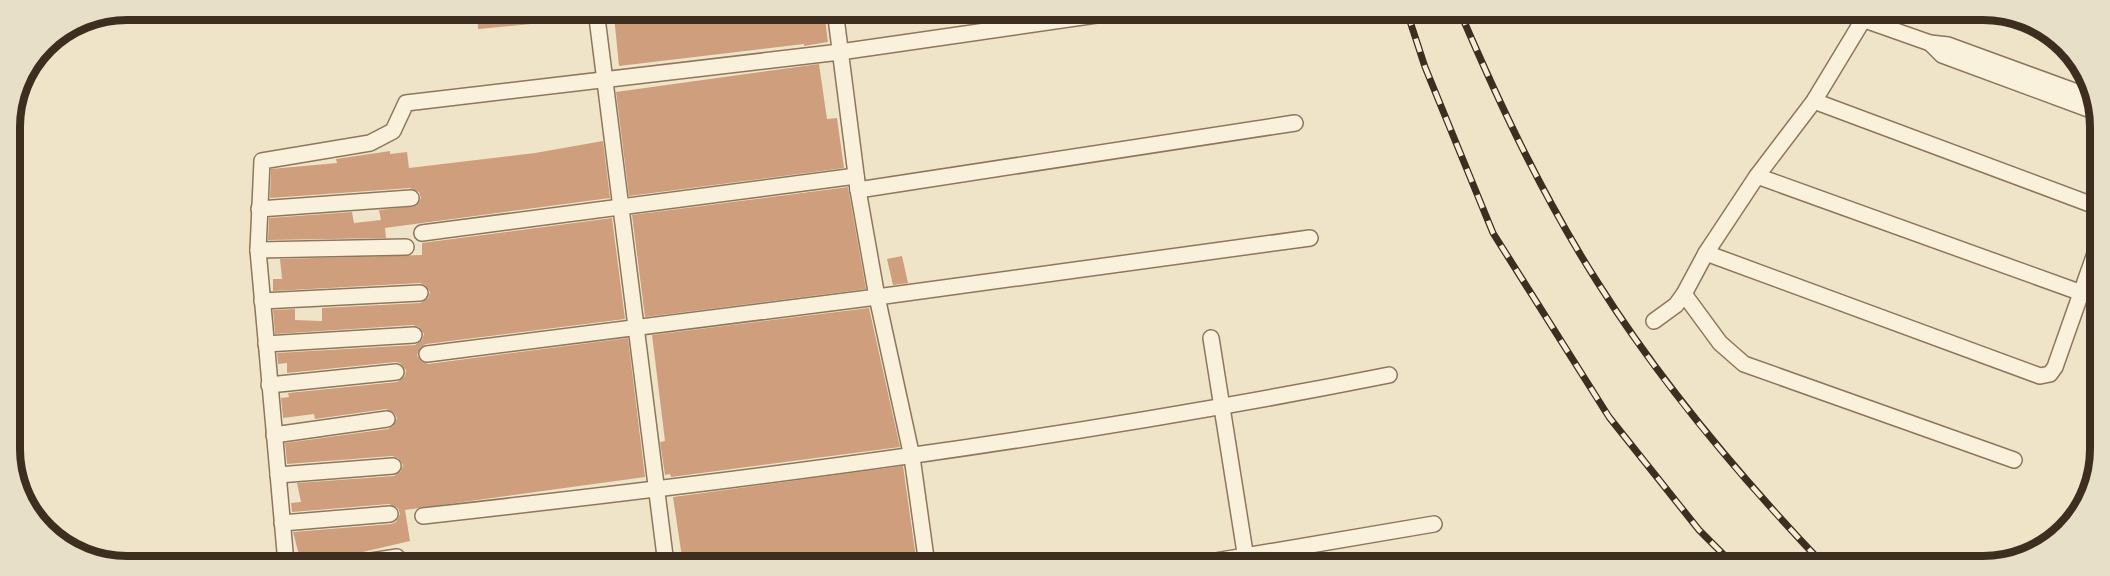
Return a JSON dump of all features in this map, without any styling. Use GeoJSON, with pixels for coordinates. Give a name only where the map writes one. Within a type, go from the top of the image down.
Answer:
{"type":"FeatureCollection","features":[{"type":"Feature","properties":{"kind":"street"},"geometry":{"type":"LineString","coordinates":[[597,20],[665,556]]}},
{"type":"Feature","properties":{"kind":"street"},"geometry":{"type":"LineString","coordinates":[[836,20],[857,183],[877,297],[912,458],[926,556]]}},
{"type":"Feature","properties":{"kind":"street"},"geometry":{"type":"LineString","coordinates":[[285,556],[258,250],[262,161],[370,143],[393,131],[406,103],[840,52],[1062,20]]}},
{"type":"Feature","properties":{"kind":"street"},"geometry":{"type":"LineString","coordinates":[[1654,321],[1676,305],[1684,294],[1706,254],[1757,176],[1814,101],[1863,20],[1930,43],[1948,45],[2086,95]]}},
{"type":"Feature","properties":{"kind":"street"},"geometry":{"type":"LineString","coordinates":[[1930,43],[1942,55],[2089,109]]}},
{"type":"Feature","properties":{"kind":"street"},"geometry":{"type":"LineString","coordinates":[[1814,101],[2090,204]]}},
{"type":"Feature","properties":{"kind":"street"},"geometry":{"type":"LineString","coordinates":[[422,233],[621,207],[857,183],[1295,123]]}},
{"type":"Feature","properties":{"kind":"street"},"geometry":{"type":"LineString","coordinates":[[1757,176],[2079,292]]}},
{"type":"Feature","properties":{"kind":"street"},"geometry":{"type":"LineString","coordinates":[[259,209],[411,198]]}},
{"type":"Feature","properties":{"kind":"street"},"geometry":{"type":"LineString","coordinates":[[428,354],[877,297],[1310,238]]}},
{"type":"Feature","properties":{"kind":"street"},"geometry":{"type":"LineString","coordinates":[[258,250],[406,247]]}},
{"type":"Feature","properties":{"kind":"street"},"geometry":{"type":"LineString","coordinates":[[1706,254],[2040,376],[2050,374],[2055,367],[2090,265]]}},
{"type":"Feature","properties":{"kind":"street"},"geometry":{"type":"LineString","coordinates":[[262,301],[420,293]]}},
{"type":"Feature","properties":{"kind":"street"},"geometry":{"type":"LineString","coordinates":[[1684,294],[1720,343],[1744,364],[2014,460]]}},
{"type":"Feature","properties":{"kind":"street"},"geometry":{"type":"LineString","coordinates":[[266,344],[414,335]]}},
{"type":"Feature","properties":{"kind":"street"},"geometry":{"type":"LineString","coordinates":[[1211,339],[1245,556]]}},
{"type":"Feature","properties":{"kind":"street"},"geometry":{"type":"LineString","coordinates":[[270,385],[396,372]]}},
{"type":"Feature","properties":{"kind":"street"},"geometry":{"type":"LineString","coordinates":[[423,516],[912,458],[1222,408],[1389,375]]}},
{"type":"Feature","properties":{"kind":"street"},"geometry":{"type":"LineString","coordinates":[[274,435],[387,419]]}},
{"type":"Feature","properties":{"kind":"street"},"geometry":{"type":"LineString","coordinates":[[278,475],[393,466]]}},
{"type":"Feature","properties":{"kind":"street"},"geometry":{"type":"LineString","coordinates":[[282,523],[390,514]]}},
{"type":"Feature","properties":{"kind":"street"},"geometry":{"type":"LineString","coordinates":[[1271,556],[1434,524]]}},
{"type":"Feature","properties":{"kind":"building"},"geometry":{"type":"Polygon","coordinates":[[[478,20],[572,20],[478,29],[478,20]]]}},
{"type":"Feature","properties":{"kind":"building"},"geometry":{"type":"Polygon","coordinates":[[[614,20],[825,20],[828,42],[619,66],[614,20]]]}},
{"type":"Feature","properties":{"kind":"building"},"geometry":{"type":"Polygon","coordinates":[[[819,64],[827,119],[837,118],[844,168],[629,196],[616,92],[819,64]]]}},
{"type":"Feature","properties":{"kind":"building"},"geometry":{"type":"Polygon","coordinates":[[[603,141],[610,198],[385,228],[386,238],[268,240],[269,218],[352,212],[354,223],[381,220],[379,210],[416,206],[421,198],[419,192],[410,188],[270,198],[271,169],[337,163],[336,159],[390,151],[390,154],[407,152],[409,168],[535,153],[603,141]]]}},
{"type":"Feature","properties":{"kind":"building"},"geometry":{"type":"Polygon","coordinates":[[[848,187],[866,289],[645,317],[632,215],[848,187]]]}},
{"type":"Feature","properties":{"kind":"building"},"geometry":{"type":"Polygon","coordinates":[[[612,218],[625,319],[426,344],[421,347],[417,355],[420,360],[428,364],[628,338],[645,477],[405,510],[410,541],[349,556],[299,556],[293,532],[391,524],[396,522],[400,514],[398,508],[389,504],[292,512],[291,503],[301,502],[297,483],[394,476],[401,471],[403,465],[398,458],[392,456],[287,464],[285,443],[388,429],[393,426],[397,418],[394,413],[386,409],[315,419],[314,414],[283,418],[281,398],[289,397],[288,393],[397,382],[405,376],[406,370],[400,363],[395,362],[287,373],[287,363],[278,364],[277,353],[415,345],[422,340],[424,334],[419,327],[413,325],[275,334],[273,310],[295,309],[295,320],[322,321],[322,308],[420,303],[428,298],[430,292],[425,285],[420,283],[273,291],[273,279],[282,279],[280,259],[422,255],[422,243],[612,218]]]}},
{"type":"Feature","properties":{"kind":"building"},"geometry":{"type":"Polygon","coordinates":[[[902,256],[908,283],[893,285],[887,259],[902,256]]]}},
{"type":"Feature","properties":{"kind":"building"},"geometry":{"type":"Polygon","coordinates":[[[869,308],[900,447],[671,477],[670,474],[665,475],[660,442],[665,441],[652,335],[869,308]]]}},
{"type":"Feature","properties":{"kind":"building"},"geometry":{"type":"Polygon","coordinates":[[[903,466],[916,556],[682,556],[673,497],[903,466]]]}},
{"type":"Feature","properties":{"kind":"railway"},"geometry":{"type":"LineString","coordinates":[[1410,20],[1425,67],[1493,233],[1609,417],[1699,530],[1725,556]]}},
{"type":"Feature","properties":{"kind":"railway"},"geometry":{"type":"LineString","coordinates":[[1464,20],[1541,184],[1598,283],[1677,395],[1764,500],[1816,556]]}}]}
